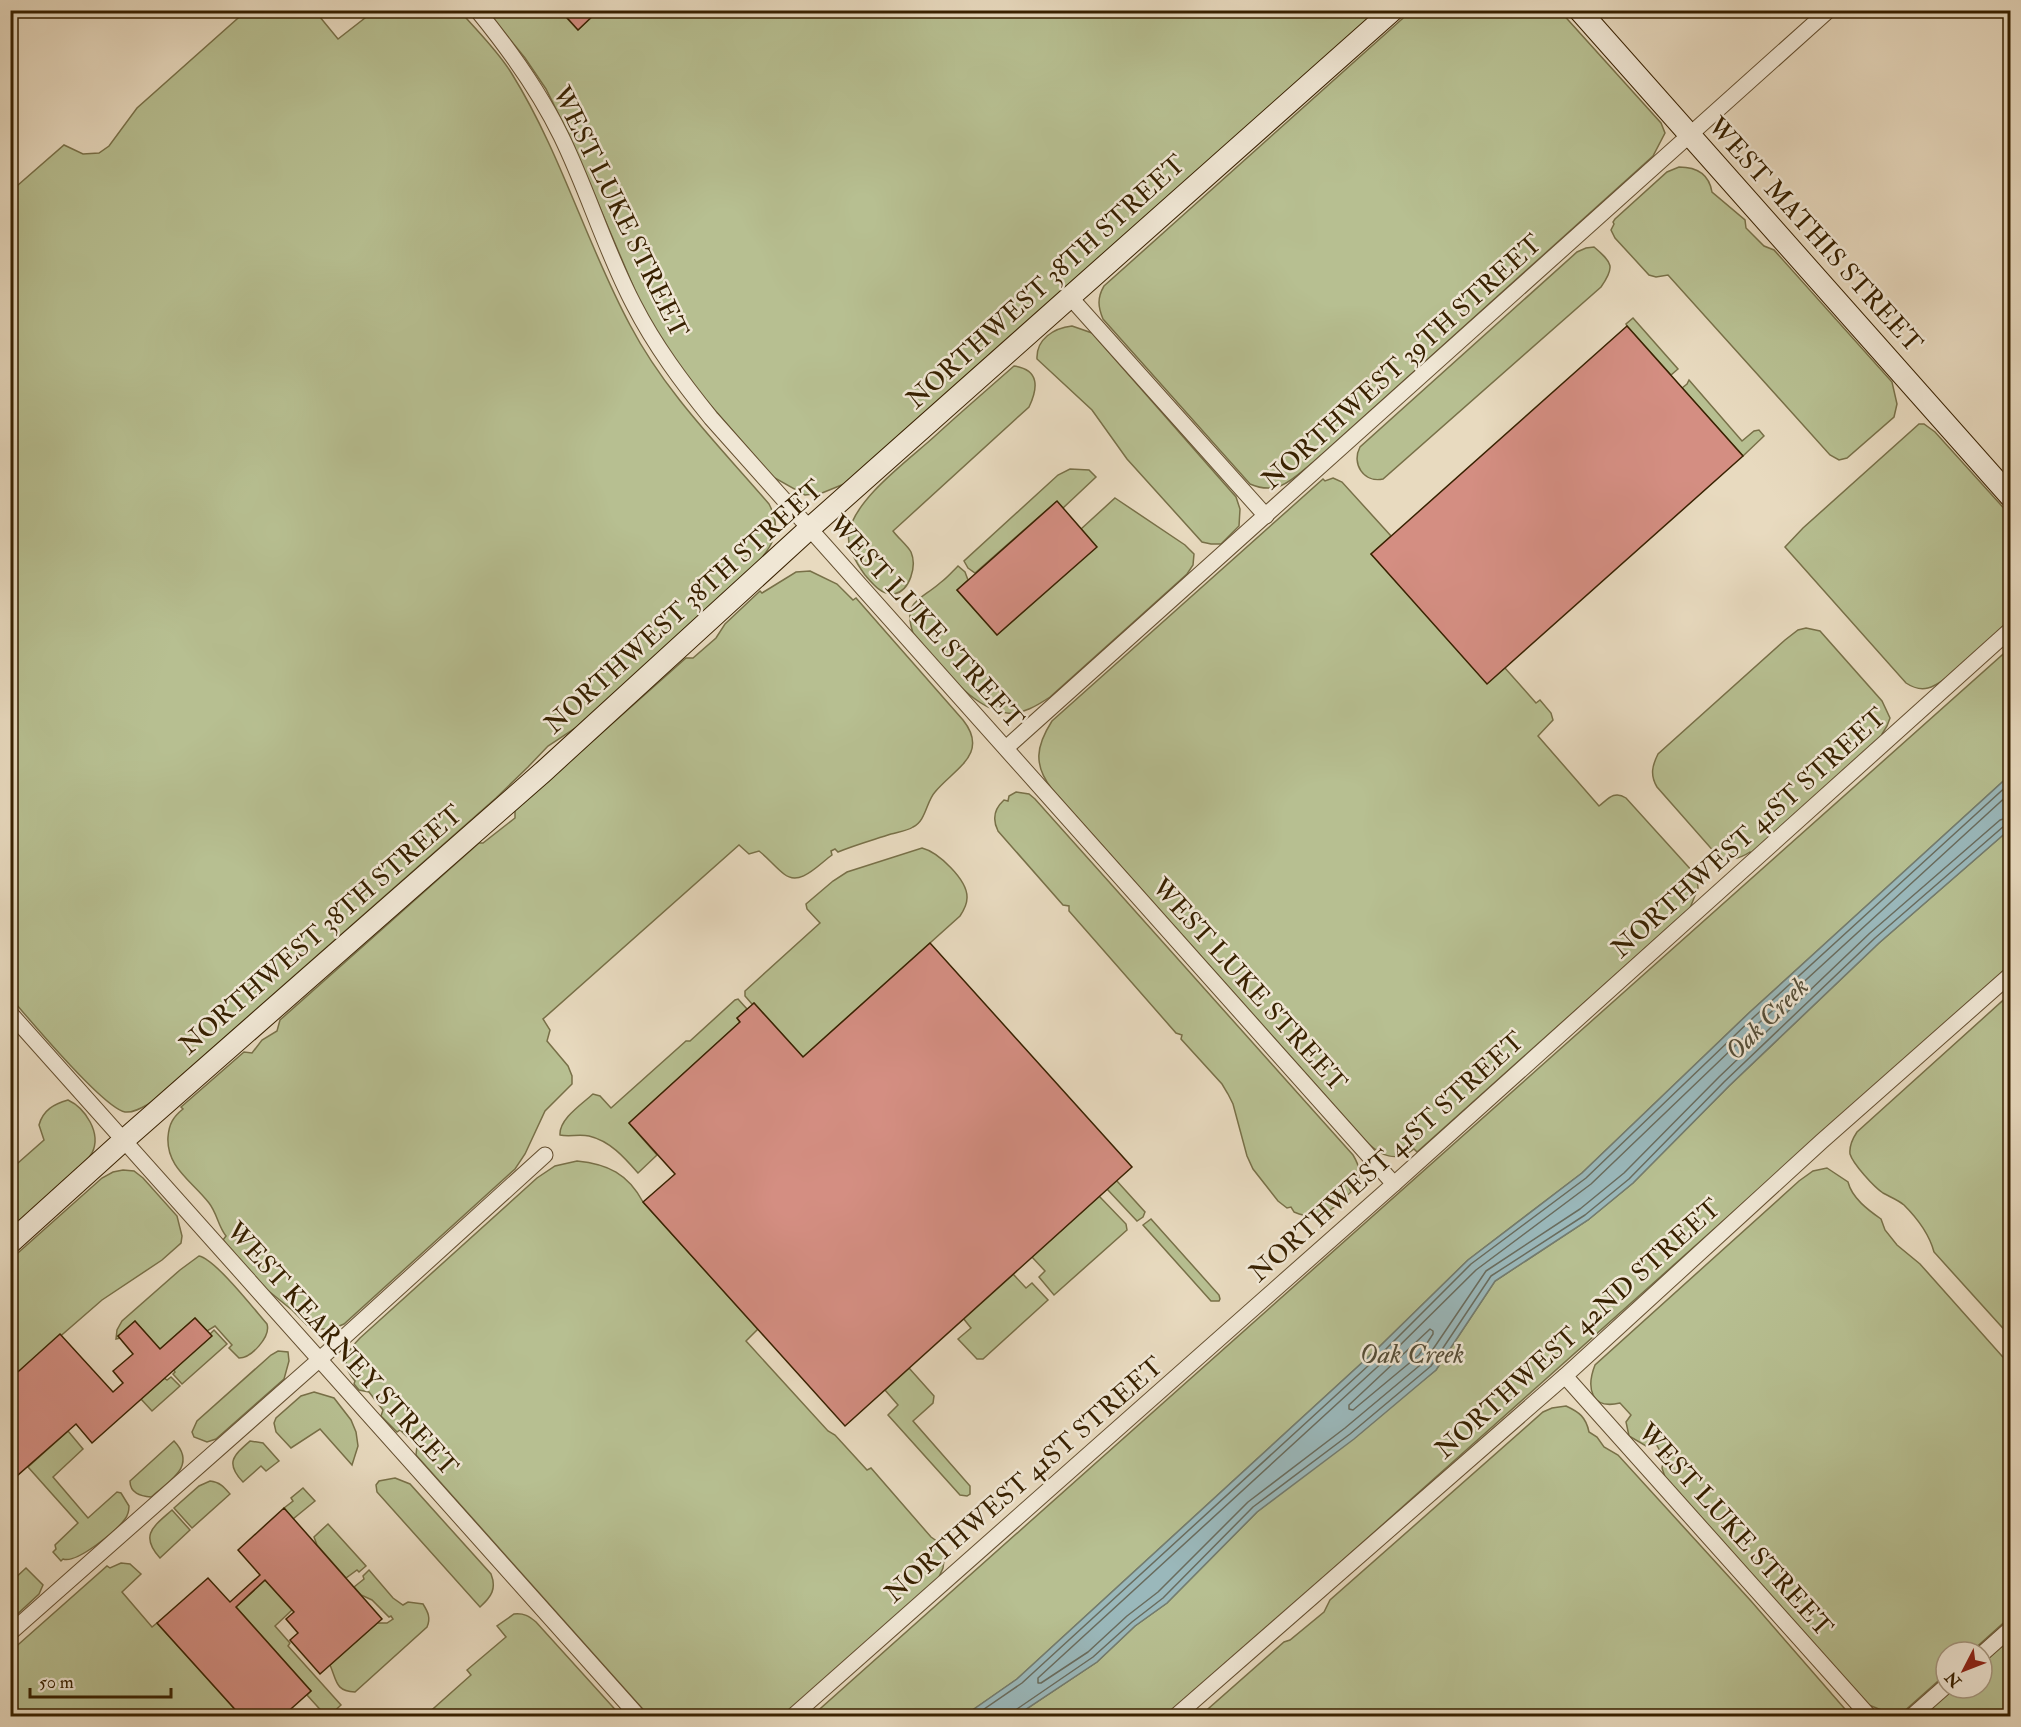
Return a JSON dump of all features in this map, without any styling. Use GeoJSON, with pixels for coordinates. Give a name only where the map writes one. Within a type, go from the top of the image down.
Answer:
{"type":"FeatureCollection","features":[{"type":"Feature","properties":{"kind":"street","name":"WEST LUKE STREET"},"geometry":{"type":"LineString","coordinates":[[477,10],[528,80],[560,135],[624,284],[659,350],[711,418],[1394,1184]]}},
{"type":"Feature","properties":{"kind":"street","name":"NORTHWEST 38TH STREET"},"geometry":{"type":"LineString","coordinates":[[10,1243],[543,772],[810,528],[1393,10]]}},
{"type":"Feature","properties":{"kind":"street","name":"WEST MATHIS STREET"},"geometry":{"type":"LineString","coordinates":[[1579,10],[2010,496]]}},
{"type":"Feature","properties":{"kind":"street","name":"NORTHWEST 39TH STREET"},"geometry":{"type":"LineString","coordinates":[[1006,748],[1829,10]]}},
{"type":"Feature","properties":{"kind":"street"},"geometry":{"type":"LineString","coordinates":[[1070,297],[1266,516]]}},
{"type":"Feature","properties":{"kind":"street","name":"NORTHWEST 41ST STREET"},"geometry":{"type":"LineString","coordinates":[[793,1716],[1394,1184],[2010,630]]}},
{"type":"Feature","properties":{"kind":"street","name":"NORTHWEST 42ND STREET"},"geometry":{"type":"LineString","coordinates":[[1176,1716],[1565,1376],[1822,1141],[2010,975]]}},
{"type":"Feature","properties":{"kind":"street","name":"WEST KEARNEY STREET"},"geometry":{"type":"LineString","coordinates":[[10,1013],[638,1716]]}},
{"type":"Feature","properties":{"kind":"street"},"geometry":{"type":"LineString","coordinates":[[10,1634],[320,1359],[545,1155]]}},
{"type":"Feature","properties":{"kind":"street","name":"WEST LUKE STREET"},"geometry":{"type":"LineString","coordinates":[[1565,1376],[1869,1716]]}},
{"type":"Feature","properties":{"kind":"street"},"geometry":{"type":"LineString","coordinates":[[1994,1643],[2010,1629]]}},
{"type":"Feature","properties":{"kind":"street"},"geometry":{"type":"LineString","coordinates":[[1912,1716],[1934,1697]]}},
{"type":"Feature","properties":{"kind":"green space"},"geometry":{"type":"Polygon","coordinates":[[[599,10],[1379,11],[844,484],[822,493],[805,495],[773,477],[693,385],[668,351],[642,307],[569,135],[546,89],[525,58],[487,11],[560,11],[578,30],[599,10]]]}},
{"type":"Feature","properties":{"kind":"green space"},"geometry":{"type":"Polygon","coordinates":[[[246,11],[315,11],[338,39],[374,11],[460,11],[500,57],[529,104],[545,135],[614,294],[644,350],[676,396],[769,504],[774,515],[775,533],[768,549],[749,572],[577,727],[548,746],[496,798],[150,1103],[135,1111],[125,1112],[115,1107],[84,1080],[11,998],[10,192],[64,145],[83,154],[99,153],[109,146],[137,108],[246,11]]]}},
{"type":"Feature","properties":{"kind":"green space"},"geometry":{"type":"Polygon","coordinates":[[[1411,11],[1560,11],[1661,123],[1665,133],[1653,156],[1316,460],[1278,487],[1270,488],[1250,484],[1103,319],[1099,306],[1100,295],[1104,286],[1411,11]]]}},
{"type":"Feature","properties":{"kind":"green space"},"geometry":{"type":"Polygon","coordinates":[[[1679,167],[1691,168],[1705,176],[1712,192],[1745,220],[1746,228],[1764,246],[1774,250],[1892,382],[1897,404],[1894,417],[1847,458],[1839,460],[1830,455],[1668,275],[1656,277],[1649,275],[1615,238],[1611,230],[1615,219],[1667,172],[1679,167]]]}},
{"type":"Feature","properties":{"kind":"green space"},"geometry":{"type":"Polygon","coordinates":[[[1594,247],[1610,265],[1608,275],[1601,287],[1383,479],[1370,478],[1361,471],[1357,460],[1360,447],[1577,252],[1594,247]]]}},
{"type":"Feature","properties":{"kind":"green space"},"geometry":{"type":"Polygon","coordinates":[[[1633,318],[1678,369],[1671,375],[1627,326],[1626,324],[1633,318]]]}},
{"type":"Feature","properties":{"kind":"green space"},"geometry":{"type":"Polygon","coordinates":[[[1072,326],[1092,333],[1236,497],[1240,509],[1239,526],[1221,544],[1202,542],[1127,459],[1092,410],[1037,359],[1037,352],[1047,336],[1059,329],[1072,326]]]}},
{"type":"Feature","properties":{"kind":"green space"},"geometry":{"type":"Polygon","coordinates":[[[1014,366],[1029,371],[1035,381],[1029,407],[893,531],[911,552],[913,564],[911,577],[900,592],[890,594],[881,591],[865,575],[851,550],[848,538],[853,520],[884,480],[1014,366]]]}},
{"type":"Feature","properties":{"kind":"green space"},"geometry":{"type":"Polygon","coordinates":[[[1689,380],[1742,441],[1754,431],[1759,430],[1764,436],[1743,456],[1682,388],[1689,380]]]}},
{"type":"Feature","properties":{"kind":"green space"},"geometry":{"type":"Polygon","coordinates":[[[1919,424],[1924,424],[1935,432],[2010,515],[2010,621],[1946,678],[1936,685],[1922,689],[1906,683],[1785,547],[1803,528],[1919,424]]]}},
{"type":"Feature","properties":{"kind":"green space"},"geometry":{"type":"Polygon","coordinates":[[[1070,469],[1089,470],[1096,477],[1063,508],[1056,502],[975,573],[968,568],[964,561],[1058,475],[1070,469]]]}},
{"type":"Feature","properties":{"kind":"green space"},"geometry":{"type":"Polygon","coordinates":[[[1333,478],[1342,482],[1391,536],[1371,554],[1505,668],[1536,703],[1540,700],[1551,713],[1553,720],[1538,736],[1599,806],[1615,795],[1626,798],[1693,872],[1698,888],[1690,908],[1417,1152],[1414,1149],[1395,1157],[1377,1151],[1366,1141],[1052,789],[1039,764],[1040,747],[1052,721],[1323,479],[1325,481],[1333,478]]]}},
{"type":"Feature","properties":{"kind":"green space"},"geometry":{"type":"Polygon","coordinates":[[[1115,498],[1185,545],[1194,554],[1193,565],[1187,574],[1050,697],[1030,709],[1007,713],[993,709],[967,693],[913,633],[910,614],[915,602],[958,566],[965,572],[968,580],[957,590],[997,635],[1096,547],[1081,529],[1115,498]]]}},
{"type":"Feature","properties":{"kind":"green space"},"geometry":{"type":"Polygon","coordinates":[[[810,571],[837,584],[853,600],[856,598],[963,720],[973,742],[966,760],[935,792],[917,824],[908,830],[838,852],[835,849],[831,851],[832,855],[803,876],[790,877],[759,851],[749,854],[739,845],[543,1019],[550,1030],[547,1041],[568,1066],[572,1084],[545,1111],[525,1154],[515,1169],[344,1324],[332,1329],[318,1329],[307,1325],[260,1284],[223,1240],[226,1236],[212,1207],[181,1173],[171,1157],[168,1148],[169,1128],[183,1109],[181,1107],[244,1052],[252,1053],[262,1040],[277,1031],[280,1020],[479,843],[483,843],[515,818],[515,810],[686,658],[693,658],[716,638],[725,624],[760,591],[762,593],[796,572],[810,571]]]}},
{"type":"Feature","properties":{"kind":"green space"},"geometry":{"type":"Polygon","coordinates":[[[1806,628],[1820,631],[1882,701],[1890,718],[1882,734],[1884,737],[1752,854],[1750,852],[1741,857],[1729,859],[1716,854],[1657,787],[1653,774],[1654,763],[1658,754],[1785,640],[1798,630],[1806,628]]]}},
{"type":"Feature","properties":{"kind":"green space"},"geometry":{"type":"Polygon","coordinates":[[[2010,648],[2010,775],[1750,1012],[1582,1173],[1468,1260],[1377,1349],[1017,1679],[964,1716],[812,1716],[2010,648]]]}},
{"type":"Feature","properties":{"kind":"green space"},"geometry":{"type":"Polygon","coordinates":[[[1016,792],[1029,794],[1035,799],[1353,1155],[1358,1167],[1357,1182],[1354,1186],[1348,1184],[1351,1192],[1326,1213],[1319,1216],[1304,1215],[1294,1212],[1291,1207],[1287,1208],[1278,1201],[1253,1169],[1247,1156],[1233,1104],[1222,1084],[1181,1039],[1182,1035],[1176,1033],[1069,911],[1069,906],[1063,905],[998,831],[995,822],[996,811],[1004,800],[1008,801],[1009,796],[1016,792]]]}},
{"type":"Feature","properties":{"kind":"green space"},"geometry":{"type":"Polygon","coordinates":[[[2010,829],[2010,965],[1168,1716],[1016,1716],[1097,1662],[1135,1626],[1167,1603],[1257,1512],[1436,1370],[1495,1281],[1588,1220],[1633,1183],[1729,1086],[1879,943],[2010,829]]]}},
{"type":"Feature","properties":{"kind":"green space"},"geometry":{"type":"Polygon","coordinates":[[[922,848],[944,861],[963,883],[967,898],[963,912],[803,1057],[754,1003],[752,1004],[745,996],[745,991],[820,923],[807,909],[806,904],[833,881],[847,872],[922,848]]]}},
{"type":"Feature","properties":{"kind":"green space"},"geometry":{"type":"Polygon","coordinates":[[[2010,994],[2010,1336],[1934,1252],[1926,1232],[1913,1215],[1904,1205],[1883,1193],[1869,1181],[1855,1163],[1850,1151],[1857,1132],[2010,994]]]}},
{"type":"Feature","properties":{"kind":"green space"},"geometry":{"type":"Polygon","coordinates":[[[738,999],[747,1009],[737,1018],[740,1022],[629,1123],[657,1155],[638,1173],[622,1156],[597,1138],[560,1135],[567,1118],[593,1094],[600,1096],[611,1108],[686,1041],[690,1041],[738,999]]]}},
{"type":"Feature","properties":{"kind":"green space"},"geometry":{"type":"Polygon","coordinates":[[[68,1100],[86,1115],[90,1122],[95,1137],[92,1153],[78,1169],[11,1230],[10,1170],[44,1140],[39,1125],[46,1112],[68,1100]]]}},
{"type":"Feature","properties":{"kind":"green space"},"geometry":{"type":"Polygon","coordinates":[[[577,1161],[608,1168],[631,1184],[643,1202],[758,1329],[746,1341],[828,1431],[835,1435],[867,1470],[871,1468],[931,1537],[941,1544],[939,1549],[941,1552],[943,1550],[945,1552],[943,1568],[938,1579],[784,1716],[649,1716],[416,1455],[417,1446],[400,1430],[397,1432],[381,1416],[383,1410],[369,1392],[359,1390],[347,1369],[348,1353],[360,1338],[537,1178],[555,1166],[577,1161]]]}},
{"type":"Feature","properties":{"kind":"green space"},"geometry":{"type":"Polygon","coordinates":[[[1827,1168],[1848,1182],[1857,1198],[1881,1219],[1885,1230],[1897,1245],[1920,1264],[2010,1365],[2010,1617],[1984,1640],[1934,1640],[1934,1685],[1901,1714],[1891,1714],[1864,1703],[1665,1477],[1662,1468],[1664,1458],[1656,1444],[1646,1446],[1629,1436],[1626,1422],[1631,1415],[1620,1403],[1610,1404],[1597,1400],[1591,1389],[1595,1365],[1799,1181],[1813,1171],[1827,1168]]]}},
{"type":"Feature","properties":{"kind":"green space"},"geometry":{"type":"Polygon","coordinates":[[[123,1170],[134,1171],[143,1178],[177,1216],[182,1236],[181,1243],[162,1260],[102,1300],[11,1379],[10,1260],[102,1178],[123,1170]]]}},
{"type":"Feature","properties":{"kind":"green space"},"geometry":{"type":"Polygon","coordinates":[[[1116,1180],[1145,1212],[1143,1217],[1137,1221],[1107,1189],[1116,1180]]]}},
{"type":"Feature","properties":{"kind":"green space"},"geometry":{"type":"Polygon","coordinates":[[[1099,1196],[1126,1224],[1127,1230],[1054,1295],[1039,1277],[1045,1271],[1032,1257],[1099,1196]]]}},
{"type":"Feature","properties":{"kind":"green space"},"geometry":{"type":"Polygon","coordinates":[[[1151,1219],[1219,1295],[1219,1301],[1211,1301],[1143,1225],[1151,1219]]]}},
{"type":"Feature","properties":{"kind":"green space"},"geometry":{"type":"Polygon","coordinates":[[[199,1256],[206,1259],[224,1275],[267,1324],[266,1335],[254,1351],[239,1358],[229,1348],[232,1345],[215,1326],[207,1331],[195,1318],[160,1349],[135,1321],[118,1336],[120,1338],[116,1339],[117,1330],[122,1321],[199,1256]]]}},
{"type":"Feature","properties":{"kind":"green space"},"geometry":{"type":"Polygon","coordinates":[[[1013,1274],[1026,1288],[1032,1283],[1048,1300],[983,1359],[977,1359],[958,1339],[971,1328],[963,1318],[1013,1274]]]}},
{"type":"Feature","properties":{"kind":"green space"},"geometry":{"type":"Polygon","coordinates":[[[214,1330],[227,1344],[182,1384],[173,1374],[174,1370],[214,1330]]]}},
{"type":"Feature","properties":{"kind":"green space"},"geometry":{"type":"Polygon","coordinates":[[[278,1351],[288,1352],[289,1361],[284,1379],[216,1439],[207,1442],[194,1437],[192,1432],[197,1421],[278,1351]]]}},
{"type":"Feature","properties":{"kind":"green space"},"geometry":{"type":"Polygon","coordinates":[[[909,1368],[934,1396],[933,1403],[913,1421],[970,1486],[970,1494],[967,1496],[960,1495],[888,1415],[898,1405],[885,1390],[909,1368]]]}},
{"type":"Feature","properties":{"kind":"green space"},"geometry":{"type":"Polygon","coordinates":[[[171,1377],[180,1386],[152,1411],[141,1399],[164,1378],[167,1380],[171,1377]]]}},
{"type":"Feature","properties":{"kind":"green space"},"geometry":{"type":"Polygon","coordinates":[[[314,1392],[334,1398],[351,1420],[358,1446],[352,1465],[320,1429],[291,1448],[276,1432],[274,1423],[276,1418],[301,1396],[314,1392]]]}},
{"type":"Feature","properties":{"kind":"green space"},"geometry":{"type":"Polygon","coordinates":[[[1566,1406],[1581,1416],[1589,1432],[1597,1437],[1604,1447],[1618,1455],[1751,1601],[1851,1716],[1200,1716],[1284,1642],[1290,1640],[1324,1612],[1330,1600],[1543,1412],[1566,1406]]]}},
{"type":"Feature","properties":{"kind":"green space"},"geometry":{"type":"Polygon","coordinates":[[[68,1431],[83,1449],[53,1477],[88,1518],[117,1492],[121,1493],[129,1508],[125,1519],[106,1538],[87,1551],[61,1561],[53,1552],[56,1549],[55,1545],[78,1523],[28,1467],[68,1431]]]}},
{"type":"Feature","properties":{"kind":"green space"},"geometry":{"type":"Polygon","coordinates":[[[174,1441],[181,1450],[183,1458],[182,1465],[173,1479],[151,1497],[136,1493],[130,1481],[174,1441]]]}},
{"type":"Feature","properties":{"kind":"green space"},"geometry":{"type":"Polygon","coordinates":[[[250,1441],[263,1443],[279,1461],[266,1471],[261,1466],[243,1482],[234,1470],[233,1460],[250,1441]]]}},
{"type":"Feature","properties":{"kind":"green space"},"geometry":{"type":"Polygon","coordinates":[[[395,1478],[410,1484],[491,1574],[492,1592],[480,1607],[377,1492],[376,1485],[379,1481],[395,1478]]]}},
{"type":"Feature","properties":{"kind":"green space"},"geometry":{"type":"Polygon","coordinates":[[[210,1481],[224,1487],[230,1494],[192,1528],[174,1508],[199,1486],[210,1481]]]}},
{"type":"Feature","properties":{"kind":"green space"},"geometry":{"type":"Polygon","coordinates":[[[303,1488],[315,1501],[293,1519],[284,1508],[293,1501],[291,1498],[303,1488]]]}},
{"type":"Feature","properties":{"kind":"green space"},"geometry":{"type":"Polygon","coordinates":[[[172,1510],[190,1530],[160,1558],[150,1543],[151,1531],[172,1510]]]}},
{"type":"Feature","properties":{"kind":"green space"},"geometry":{"type":"Polygon","coordinates":[[[328,1524],[366,1566],[359,1572],[357,1570],[346,1578],[317,1545],[314,1537],[328,1524]]]}},
{"type":"Feature","properties":{"kind":"green space"},"geometry":{"type":"Polygon","coordinates":[[[121,1563],[130,1564],[141,1574],[122,1592],[152,1627],[157,1623],[241,1716],[25,1716],[11,1701],[11,1651],[107,1566],[110,1568],[121,1563]]]}},
{"type":"Feature","properties":{"kind":"green space"},"geometry":{"type":"Polygon","coordinates":[[[26,1568],[43,1585],[39,1594],[11,1620],[11,1577],[13,1580],[26,1568]]]}},
{"type":"Feature","properties":{"kind":"green space"},"geometry":{"type":"Polygon","coordinates":[[[369,1570],[393,1598],[403,1605],[408,1602],[423,1604],[428,1612],[429,1621],[427,1627],[355,1692],[348,1691],[340,1687],[330,1665],[377,1623],[387,1623],[393,1619],[354,1587],[364,1579],[363,1576],[369,1570]]]}},
{"type":"Feature","properties":{"kind":"green space"},"geometry":{"type":"Polygon","coordinates":[[[265,1580],[292,1610],[275,1626],[290,1643],[288,1646],[341,1705],[329,1716],[326,1716],[307,1695],[311,1691],[236,1607],[265,1580]]]}},
{"type":"Feature","properties":{"kind":"green space"},"geometry":{"type":"Polygon","coordinates":[[[514,1614],[526,1615],[536,1622],[621,1716],[425,1716],[471,1675],[467,1670],[506,1637],[497,1626],[514,1614]]]}},
{"type":"Feature","properties":{"kind":"green space"},"geometry":{"type":"Polygon","coordinates":[[[2010,1629],[2010,1716],[1912,1716],[1934,1698],[1934,1700],[1994,1700],[1994,1643],[2010,1629]]]}},
{"type":"Feature","properties":{"kind":"water","name":"Oak Creek"},"geometry":{"type":"Polygon","coordinates":[[[2010,775],[2010,829],[1879,943],[1729,1086],[1633,1183],[1588,1220],[1495,1281],[1436,1370],[1354,1439],[1257,1512],[1167,1603],[1135,1626],[1097,1662],[1016,1716],[964,1716],[1017,1679],[1377,1349],[1468,1260],[1582,1173],[1750,1012],[2010,775]]]}},
{"type":"Feature","properties":{"kind":"building"},"geometry":{"type":"Polygon","coordinates":[[[560,10],[599,10],[578,30],[560,10]]]}},
{"type":"Feature","properties":{"kind":"building"},"geometry":{"type":"Polygon","coordinates":[[[1627,326],[1743,456],[1487,684],[1371,554],[1627,326]]]}},
{"type":"Feature","properties":{"kind":"building"},"geometry":{"type":"Polygon","coordinates":[[[1057,501],[1097,547],[997,635],[957,590],[1057,501]]]}},
{"type":"Feature","properties":{"kind":"building"},"geometry":{"type":"Polygon","coordinates":[[[930,943],[1132,1167],[845,1426],[643,1202],[675,1174],[629,1123],[740,1022],[737,1018],[754,1003],[803,1057],[930,943]]]}},
{"type":"Feature","properties":{"kind":"building"},"geometry":{"type":"Polygon","coordinates":[[[195,1318],[212,1336],[92,1443],[76,1424],[10,1482],[10,1379],[60,1334],[113,1392],[123,1383],[113,1371],[133,1354],[118,1336],[135,1321],[160,1349],[195,1318]]]}},
{"type":"Feature","properties":{"kind":"building"},"geometry":{"type":"Polygon","coordinates":[[[284,1508],[382,1619],[320,1674],[290,1640],[298,1633],[286,1619],[294,1612],[265,1580],[236,1607],[311,1691],[283,1716],[241,1716],[157,1623],[208,1578],[230,1602],[260,1575],[238,1550],[284,1508]]]}}]}
